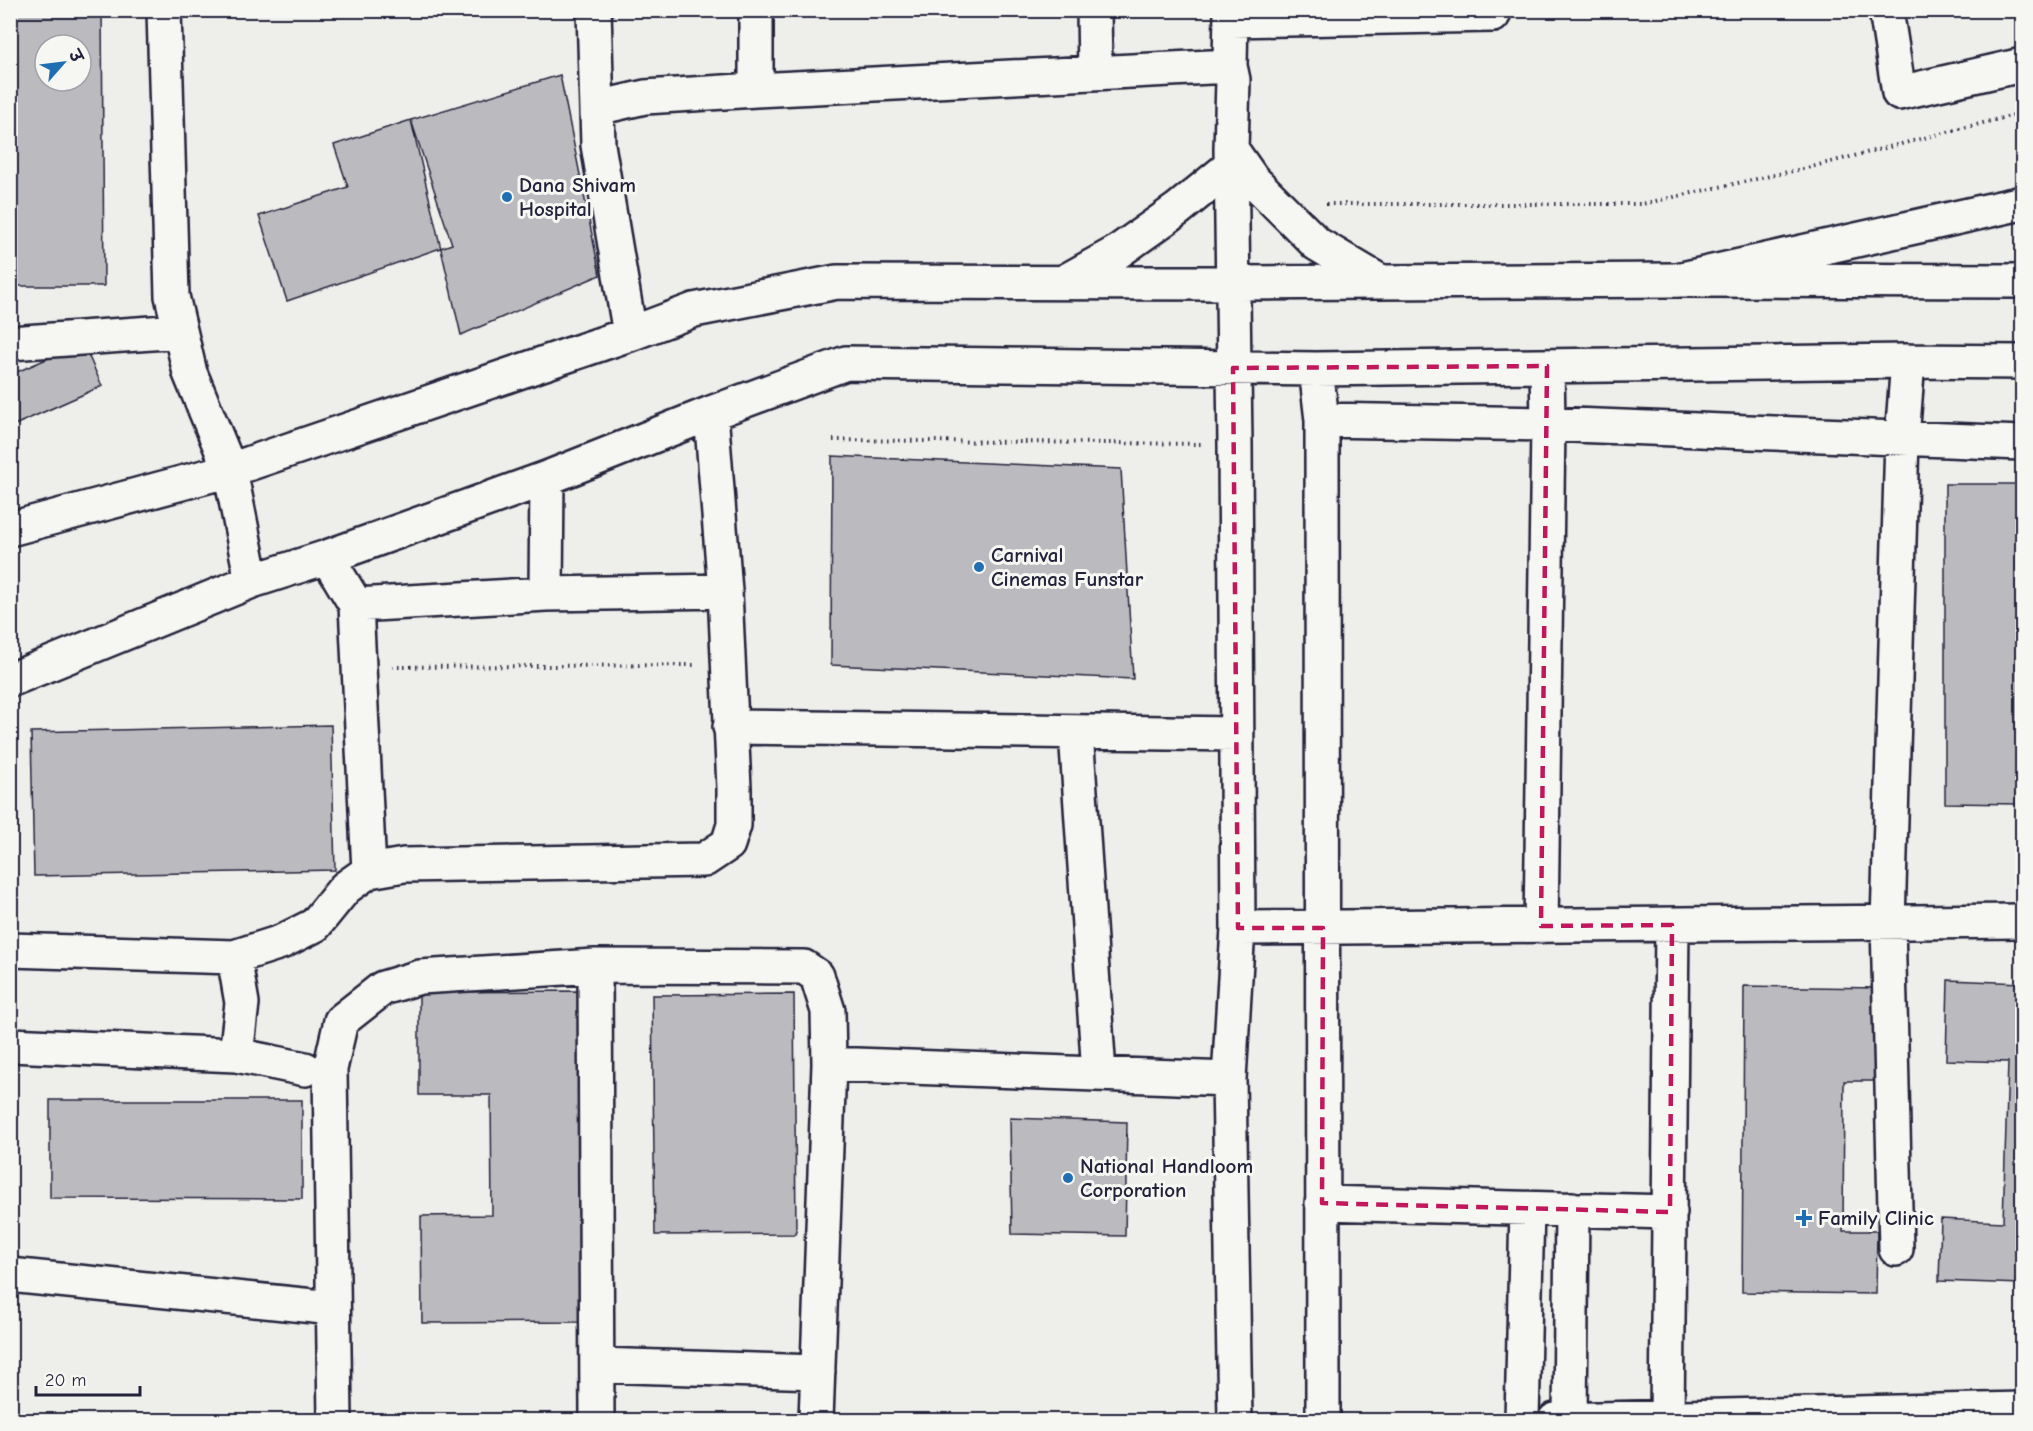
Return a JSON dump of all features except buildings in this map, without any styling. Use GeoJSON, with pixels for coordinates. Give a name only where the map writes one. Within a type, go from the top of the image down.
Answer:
{"type":"FeatureCollection","features":[{"type":"Feature","properties":{"kind":"street"},"geometry":{"type":"LineString","coordinates":[[164,10],[172,296],[190,373],[230,470],[252,581]]}},
{"type":"Feature","properties":{"kind":"street"},"geometry":{"type":"LineString","coordinates":[[594,10],[598,145],[630,334]]}},
{"type":"Feature","properties":{"kind":"street"},"geometry":{"type":"LineString","coordinates":[[756,10],[756,90]]}},
{"type":"Feature","properties":{"kind":"street"},"geometry":{"type":"LineString","coordinates":[[1094,10],[1095,72]]}},
{"type":"Feature","properties":{"kind":"street"},"geometry":{"type":"LineString","coordinates":[[1886,10],[1899,93],[2022,65]]}},
{"type":"Feature","properties":{"kind":"street"},"geometry":{"type":"LineString","coordinates":[[1235,1420],[1229,1079],[1238,928],[1231,15],[1493,15]]}},
{"type":"Feature","properties":{"kind":"street"},"geometry":{"type":"LineString","coordinates":[[597,108],[645,98],[756,90],[1230,66]]}},
{"type":"Feature","properties":{"kind":"street"},"geometry":{"type":"LineString","coordinates":[[1231,157],[1317,243],[1381,282]]}},
{"type":"Feature","properties":{"kind":"street"},"geometry":{"type":"LineString","coordinates":[[1062,283],[1116,253],[1178,209],[1231,157]]}},
{"type":"Feature","properties":{"kind":"street"},"geometry":{"type":"LineString","coordinates":[[1677,280],[2022,203]]}},
{"type":"Feature","properties":{"kind":"street"},"geometry":{"type":"LineString","coordinates":[[10,529],[230,470],[630,334],[694,310],[837,282],[2022,281]]}},
{"type":"Feature","properties":{"kind":"street"},"geometry":{"type":"LineString","coordinates":[[10,343],[180,331]]}},
{"type":"Feature","properties":{"kind":"street"},"geometry":{"type":"LineString","coordinates":[[10,680],[252,581],[327,557],[547,478],[846,363],[1316,369],[1908,361],[2022,362]]}},
{"type":"Feature","properties":{"kind":"street"},"geometry":{"type":"LineString","coordinates":[[1896,1249],[1888,923],[1902,438],[1908,361]]}},
{"type":"Feature","properties":{"kind":"street"},"geometry":{"type":"LineString","coordinates":[[1541,926],[1547,366]]}},
{"type":"Feature","properties":{"kind":"street"},"geometry":{"type":"LineString","coordinates":[[1316,369],[1322,420],[1323,1420]]}},
{"type":"Feature","properties":{"kind":"street"},"geometry":{"type":"LineString","coordinates":[[10,950],[234,957],[281,942],[315,925],[345,888],[369,871],[404,865],[704,860],[728,844],[734,825],[735,789],[730,727],[725,591],[711,413]]}},
{"type":"Feature","properties":{"kind":"street"},"geometry":{"type":"LineString","coordinates":[[1322,420],[1548,424],[2022,443]]}},
{"type":"Feature","properties":{"kind":"street"},"geometry":{"type":"LineString","coordinates":[[546,594],[547,478]]}},
{"type":"Feature","properties":{"kind":"street"},"geometry":{"type":"LineString","coordinates":[[327,557],[356,605],[369,871]]}},
{"type":"Feature","properties":{"kind":"street"},"geometry":{"type":"LineString","coordinates":[[356,605],[546,594],[725,591]]}},
{"type":"Feature","properties":{"kind":"street"},"geometry":{"type":"LineString","coordinates":[[730,727],[1236,734]]}},
{"type":"Feature","properties":{"kind":"street"},"geometry":{"type":"LineString","coordinates":[[1076,732],[1099,1074]]}},
{"type":"Feature","properties":{"kind":"street"},"geometry":{"type":"LineString","coordinates":[[1238,928],[2022,921]]}},
{"type":"Feature","properties":{"kind":"street"},"geometry":{"type":"LineString","coordinates":[[1667,1419],[1672,925]]}},
{"type":"Feature","properties":{"kind":"street"},"geometry":{"type":"LineString","coordinates":[[234,957],[242,1003],[237,1055]]}},
{"type":"Feature","properties":{"kind":"street"},"geometry":{"type":"LineString","coordinates":[[595,966],[597,1420]]}},
{"type":"Feature","properties":{"kind":"street"},"geometry":{"type":"LineString","coordinates":[[335,1420],[330,1070],[341,1021],[382,988],[420,977],[595,966],[804,967],[817,976],[828,1011],[829,1064],[816,1420]]}},
{"type":"Feature","properties":{"kind":"street"},"geometry":{"type":"LineString","coordinates":[[10,1046],[237,1055],[305,1069]]}},
{"type":"Feature","properties":{"kind":"street"},"geometry":{"type":"LineString","coordinates":[[829,1064],[1229,1079]]}},
{"type":"Feature","properties":{"kind":"street"},"geometry":{"type":"LineString","coordinates":[[1322,1203],[1670,1212]]}},
{"type":"Feature","properties":{"kind":"street"},"geometry":{"type":"LineString","coordinates":[[1522,1420],[1527,1209]]}},
{"type":"Feature","properties":{"kind":"street"},"geometry":{"type":"LineString","coordinates":[[1570,1420],[1572,1209]]}},
{"type":"Feature","properties":{"kind":"street"},"geometry":{"type":"LineString","coordinates":[[10,1275],[333,1308]]}},
{"type":"Feature","properties":{"kind":"street"},"geometry":{"type":"LineString","coordinates":[[597,1365],[818,1372]]}},
{"type":"Feature","properties":{"kind":"street"},"geometry":{"type":"LineString","coordinates":[[1555,1420],[2022,1409]]}},
{"type":"Feature","properties":{"kind":"path"},"geometry":{"type":"LineString","coordinates":[[1275,203],[1642,204],[1811,167],[2022,114]]}},
{"type":"Feature","properties":{"kind":"path"},"geometry":{"type":"LineString","coordinates":[[833,440],[1235,444]]}},
{"type":"Feature","properties":{"kind":"path"},"geometry":{"type":"LineString","coordinates":[[359,668],[728,665]]}},
{"type":"Feature","properties":{"kind":"highlighted area"},"geometry":{"type":"Polygon","coordinates":[[[1547,366],[1541,926],[1672,925],[1670,1212],[1322,1203],[1323,928],[1238,928],[1233,368],[1547,366]]]}},
{"type":"Feature","properties":{"kind":"place","name":"Dana Shivam Hospital"},"geometry":{"type":"Point","coordinates":[507,197]}},
{"type":"Feature","properties":{"kind":"place","name":"Carnival Cinemas Funstar"},"geometry":{"type":"Point","coordinates":[979,567]}},
{"type":"Feature","properties":{"kind":"place","name":"National Handloom Corporation"},"geometry":{"type":"Point","coordinates":[1068,1178]}},
{"type":"Feature","properties":{"kind":"place","name":"Family Clinic"},"geometry":{"type":"Point","coordinates":[1804,1218]}}]}
